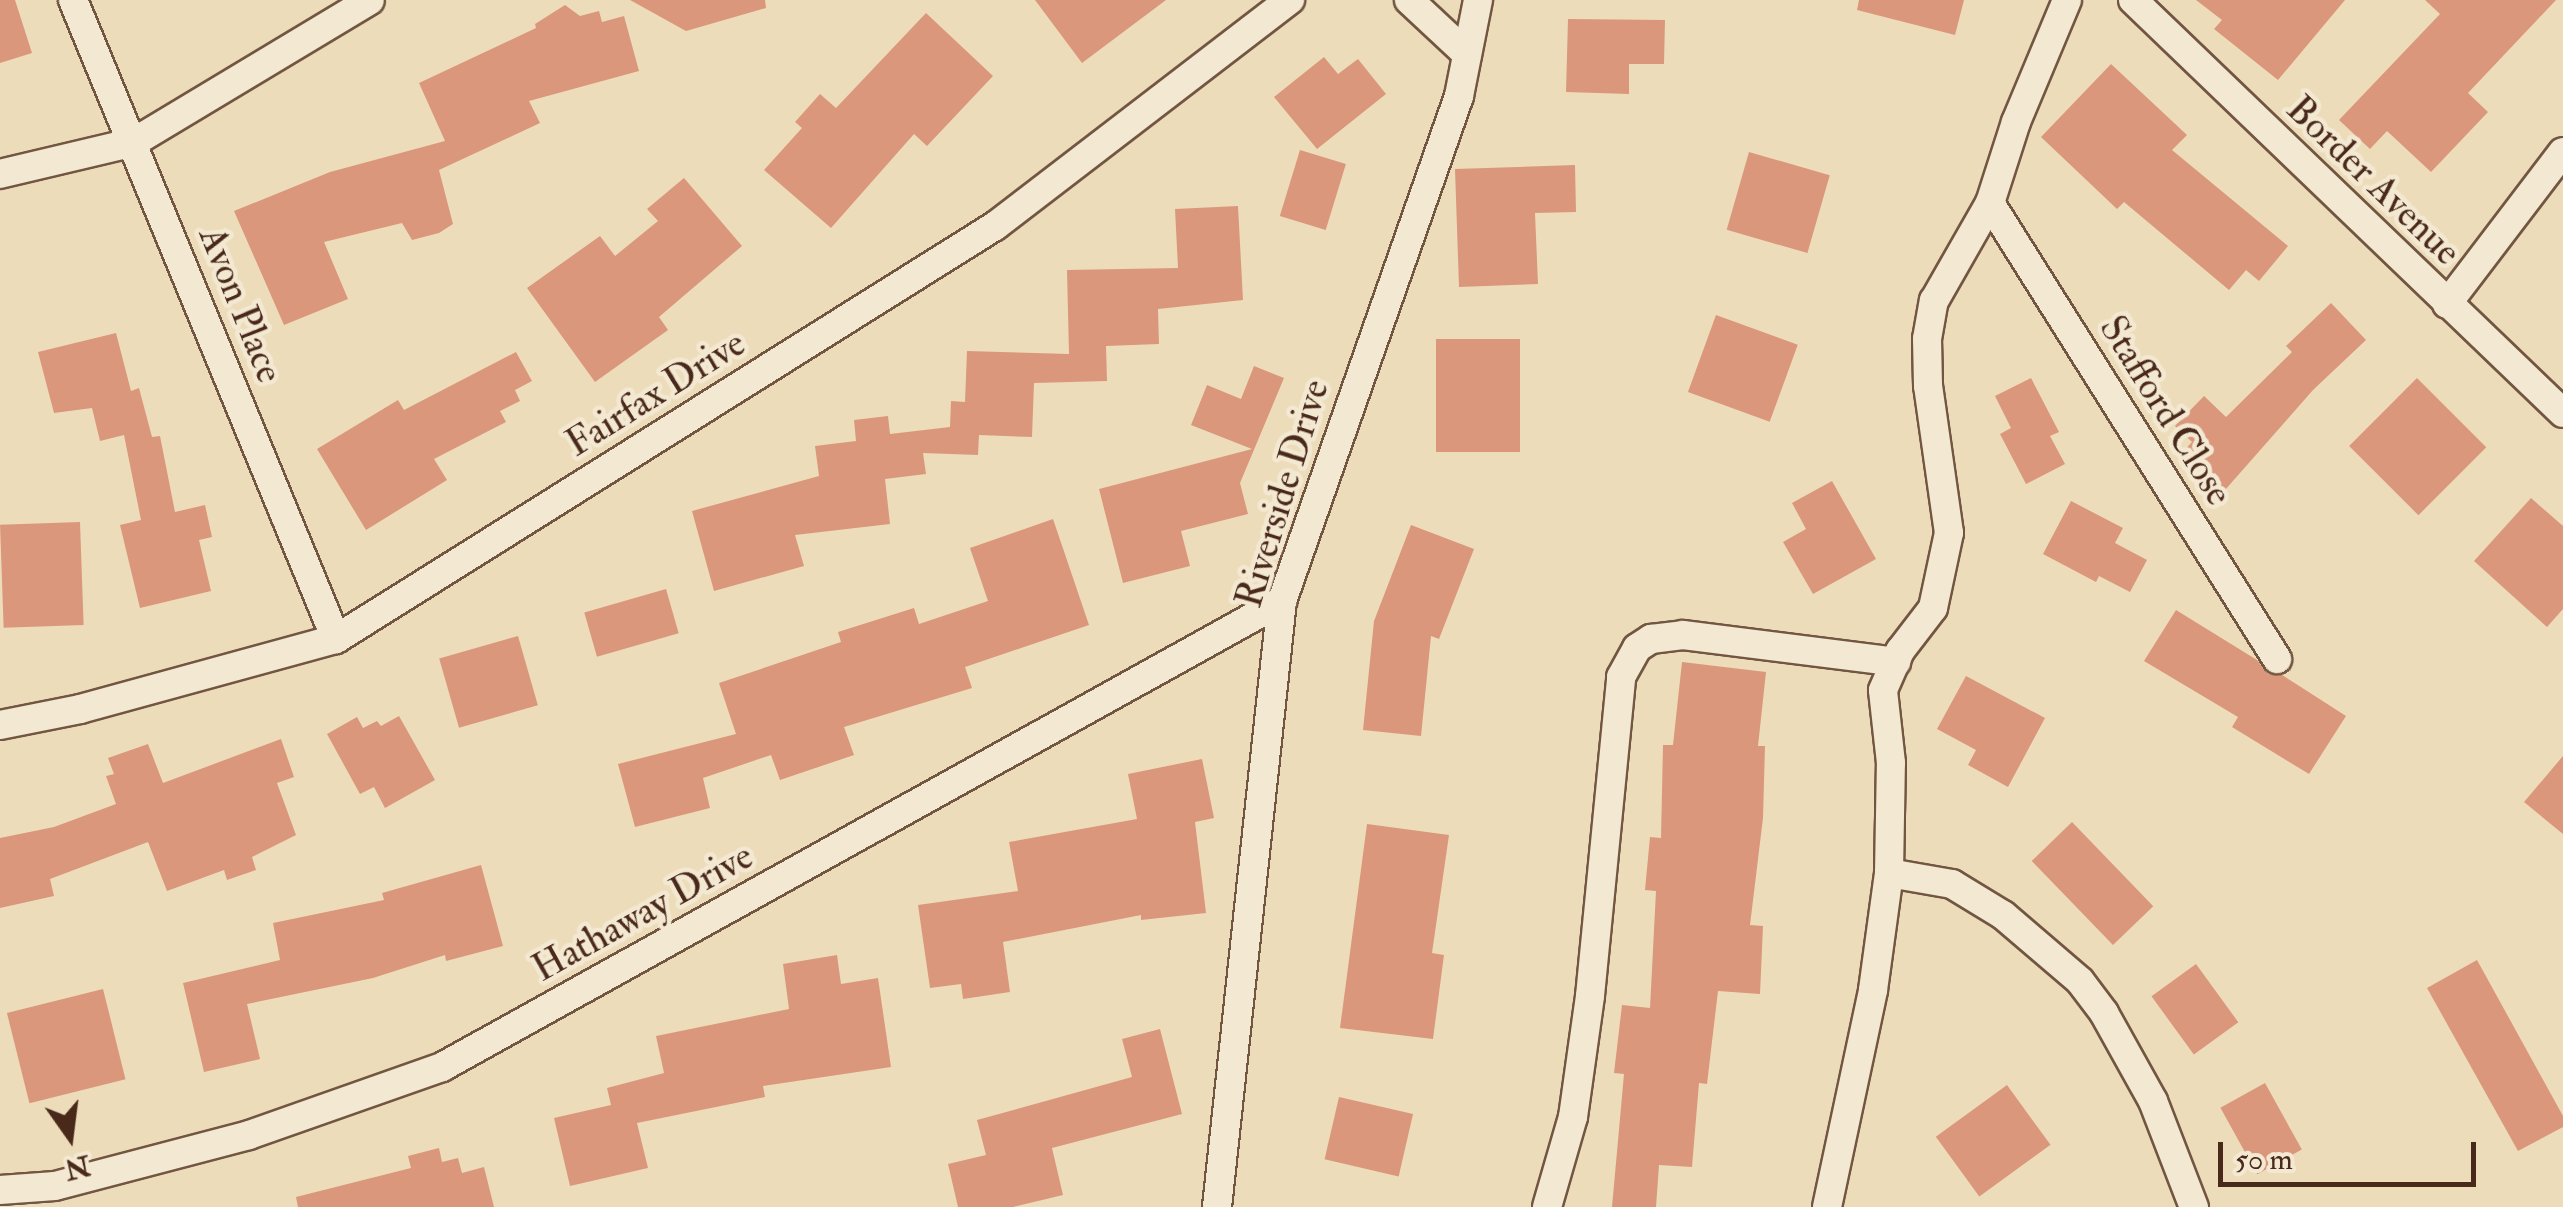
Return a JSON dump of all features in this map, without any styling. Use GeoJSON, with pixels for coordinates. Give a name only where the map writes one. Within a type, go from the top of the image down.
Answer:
{"type":"FeatureCollection","features":[{"type":"Feature","properties":{"kind":"street","name":"Avon Place"},"geometry":{"type":"LineString","coordinates":[[73,0],[336,639]]}},
{"type":"Feature","properties":{"kind":"street"},"geometry":{"type":"LineString","coordinates":[[0,174],[134,142],[370,0]]}},
{"type":"Feature","properties":{"kind":"street","name":"Fairfax Drive"},"geometry":{"type":"LineString","coordinates":[[0,725],[80,709],[336,639],[996,226],[1290,0]]}},
{"type":"Feature","properties":{"kind":"street"},"geometry":{"type":"LineString","coordinates":[[1409,0],[1468,54]]}},
{"type":"Feature","properties":{"kind":"street","name":"Riverside Drive"},"geometry":{"type":"LineString","coordinates":[[1213,1205],[1282,601],[1460,96],[1478,0]]}},
{"type":"Feature","properties":{"kind":"street"},"geometry":{"type":"LineString","coordinates":[[1826,1207],[1873,990],[1889,874],[1891,763],[1883,690],[1896,662],[1933,608],[1949,534],[1928,386],[1927,339],[1934,302],[1990,203],[2016,122],[2067,0]]}},
{"type":"Feature","properties":{"kind":"street","name":"Border Avenue"},"geometry":{"type":"LineString","coordinates":[[2134,0],[2563,413]]}},
{"type":"Feature","properties":{"kind":"street"},"geometry":{"type":"LineString","coordinates":[[2446,304],[2563,152]]}},
{"type":"Feature","properties":{"kind":"street","name":"Stafford Close"},"geometry":{"type":"LineString","coordinates":[[1990,203],[2277,659]]}},
{"type":"Feature","properties":{"kind":"street","name":"Hathaway Drive"},"geometry":{"type":"LineString","coordinates":[[0,1190],[56,1186],[249,1135],[442,1067],[1282,601]]}},
{"type":"Feature","properties":{"kind":"street"},"geometry":{"type":"LineString","coordinates":[[1547,1207],[1573,1117],[1590,996],[1621,676],[1637,648],[1650,638],[1683,635],[1896,662]]}},
{"type":"Feature","properties":{"kind":"street"},"geometry":{"type":"LineString","coordinates":[[1889,874],[1952,884],[2003,915],[2080,981],[2104,1013],[2153,1101],[2194,1207]]}},
{"type":"Feature","properties":{"kind":"building"},"geometry":{"type":"Polygon","coordinates":[[[0,0],[15,0],[32,53],[0,63],[0,0]]]}},
{"type":"Feature","properties":{"kind":"building"},"geometry":{"type":"Polygon","coordinates":[[[630,0],[765,0],[766,8],[686,31],[630,0]]]}},
{"type":"Feature","properties":{"kind":"building"},"geometry":{"type":"Polygon","coordinates":[[[1035,0],[1166,0],[1082,63],[1035,0]]]}},
{"type":"Feature","properties":{"kind":"building"},"geometry":{"type":"Polygon","coordinates":[[[1859,0],[1964,0],[1955,35],[1857,10],[1859,0]]]}},
{"type":"Feature","properties":{"kind":"building"},"geometry":{"type":"Polygon","coordinates":[[[2196,0],[2345,0],[2278,80],[2214,29],[2222,20],[2196,0]]]}},
{"type":"Feature","properties":{"kind":"building"},"geometry":{"type":"Polygon","coordinates":[[[2425,0],[2556,0],[2468,93],[2488,112],[2431,172],[2387,131],[2370,149],[2339,120],[2440,14],[2425,0]]]}},
{"type":"Feature","properties":{"kind":"building"},"geometry":{"type":"Polygon","coordinates":[[[565,5],[580,16],[599,11],[602,22],[624,16],[639,71],[529,101],[540,123],[439,170],[453,224],[439,233],[412,240],[402,223],[324,242],[348,299],[284,325],[234,211],[330,172],[445,141],[419,83],[536,28],[535,24],[565,5]]]}},
{"type":"Feature","properties":{"kind":"building"},"geometry":{"type":"Polygon","coordinates":[[[926,13],[993,76],[927,146],[914,134],[831,228],[764,170],[802,128],[795,122],[820,94],[836,108],[926,13]]]}},
{"type":"Feature","properties":{"kind":"building"},"geometry":{"type":"Polygon","coordinates":[[[1568,19],[1665,20],[1664,64],[1629,64],[1629,94],[1566,92],[1568,19]]]}},
{"type":"Feature","properties":{"kind":"building"},"geometry":{"type":"Polygon","coordinates":[[[1324,57],[1338,74],[1358,59],[1386,94],[1317,149],[1274,97],[1324,57]]]}},
{"type":"Feature","properties":{"kind":"building"},"geometry":{"type":"Polygon","coordinates":[[[2111,64],[2187,135],[2172,150],[2288,246],[2259,281],[2246,270],[2229,290],[2124,202],[2117,209],[2041,137],[2111,64]]]}},
{"type":"Feature","properties":{"kind":"building"},"geometry":{"type":"Polygon","coordinates":[[[1300,150],[1346,164],[1326,230],[1280,216],[1300,150]]]}},
{"type":"Feature","properties":{"kind":"building"},"geometry":{"type":"Polygon","coordinates":[[[1749,152],[1830,175],[1807,253],[1727,230],[1749,152]]]}},
{"type":"Feature","properties":{"kind":"building"},"geometry":{"type":"Polygon","coordinates":[[[1575,165],[1576,212],[1535,213],[1538,284],[1459,287],[1455,169],[1575,165]]]}},
{"type":"Feature","properties":{"kind":"building"},"geometry":{"type":"Polygon","coordinates":[[[684,178],[742,246],[659,317],[668,330],[595,382],[527,288],[600,236],[615,256],[658,221],[647,209],[684,178]]]}},
{"type":"Feature","properties":{"kind":"building"},"geometry":{"type":"Polygon","coordinates":[[[1238,206],[1243,300],[1158,309],[1159,344],[1106,346],[1107,381],[1034,383],[1032,437],[979,435],[978,455],[923,453],[926,474],[885,479],[890,524],[795,535],[804,566],[714,591],[692,511],[819,476],[815,446],[856,441],[854,420],[888,416],[890,434],[950,427],[951,401],[965,402],[967,351],[1069,354],[1067,270],[1178,268],[1175,209],[1238,206]]]}},
{"type":"Feature","properties":{"kind":"building"},"geometry":{"type":"Polygon","coordinates":[[[2331,303],[2366,340],[2313,390],[2225,490],[2183,452],[2192,442],[2175,426],[2204,396],[2226,417],[2292,352],[2286,346],[2331,303]]]}},
{"type":"Feature","properties":{"kind":"building"},"geometry":{"type":"Polygon","coordinates":[[[1716,315],[1798,345],[1770,422],[1688,392],[1716,315]]]}},
{"type":"Feature","properties":{"kind":"building"},"geometry":{"type":"Polygon","coordinates":[[[116,333],[131,391],[139,388],[152,437],[160,436],[175,512],[205,505],[212,537],[199,540],[211,591],[140,608],[120,525],[141,520],[124,435],[100,441],[92,408],[54,413],[38,352],[116,333]]]}},
{"type":"Feature","properties":{"kind":"building"},"geometry":{"type":"Polygon","coordinates":[[[1436,339],[1520,339],[1520,452],[1436,452],[1436,339]]]}},
{"type":"Feature","properties":{"kind":"building"},"geometry":{"type":"Polygon","coordinates":[[[516,352],[532,381],[515,390],[520,401],[500,411],[506,422],[434,459],[447,480],[366,530],[317,449],[398,400],[404,410],[516,352]]]}},
{"type":"Feature","properties":{"kind":"building"},"geometry":{"type":"Polygon","coordinates":[[[1254,366],[1284,378],[1240,483],[1248,514],[1181,531],[1190,566],[1123,583],[1099,489],[1252,449],[1191,425],[1207,385],[1241,399],[1254,366]]]}},
{"type":"Feature","properties":{"kind":"building"},"geometry":{"type":"Polygon","coordinates":[[[2031,378],[2059,432],[2050,436],[2065,464],[2026,484],[2000,434],[2011,428],[1995,396],[2031,378]]]}},
{"type":"Feature","properties":{"kind":"building"},"geometry":{"type":"Polygon","coordinates":[[[2417,378],[2486,447],[2418,515],[2349,446],[2417,378]]]}},
{"type":"Feature","properties":{"kind":"building"},"geometry":{"type":"Polygon","coordinates":[[[1832,481],[1876,559],[1813,594],[1783,542],[1806,529],[1792,503],[1832,481]]]}},
{"type":"Feature","properties":{"kind":"building"},"geometry":{"type":"Polygon","coordinates":[[[2531,498],[2563,526],[2563,609],[2547,627],[2474,561],[2531,498]]]}},
{"type":"Feature","properties":{"kind":"building"},"geometry":{"type":"Polygon","coordinates":[[[2071,501],[2123,528],[2115,543],[2147,560],[2130,592],[2099,576],[2096,582],[2043,554],[2071,501]]]}},
{"type":"Feature","properties":{"kind":"building"},"geometry":{"type":"Polygon","coordinates":[[[1053,519],[1089,625],[965,667],[972,688],[844,727],[854,755],[780,780],[771,755],[703,778],[710,808],[635,827],[618,764],[736,734],[719,683],[841,642],[838,632],[914,608],[919,624],[988,601],[970,548],[1053,519]]]}},
{"type":"Feature","properties":{"kind":"building"},"geometry":{"type":"Polygon","coordinates":[[[80,522],[84,625],[4,628],[0,525],[80,522]]]}},
{"type":"Feature","properties":{"kind":"building"},"geometry":{"type":"Polygon","coordinates":[[[1411,525],[1474,549],[1439,639],[1431,636],[1421,736],[1363,730],[1374,621],[1411,525]]]}},
{"type":"Feature","properties":{"kind":"building"},"geometry":{"type":"Polygon","coordinates":[[[666,589],[679,633],[597,657],[584,612],[666,589]]]}},
{"type":"Feature","properties":{"kind":"building"},"geometry":{"type":"Polygon","coordinates":[[[2176,610],[2257,660],[2268,674],[2282,675],[2346,716],[2309,774],[2232,727],[2238,717],[2144,661],[2176,610]]]}},
{"type":"Feature","properties":{"kind":"building"},"geometry":{"type":"Polygon","coordinates":[[[518,636],[538,705],[459,728],[439,659],[518,636]]]}},
{"type":"Feature","properties":{"kind":"building"},"geometry":{"type":"Polygon","coordinates":[[[1682,662],[1766,672],[1758,746],[1765,746],[1763,818],[1750,925],[1763,926],[1760,994],[1718,991],[1707,1084],[1699,1083],[1692,1167],[1659,1165],[1656,1207],[1612,1207],[1624,1074],[1614,1073],[1622,1005],[1650,1008],[1656,891],[1645,890],[1650,837],[1661,838],[1663,745],[1673,745],[1682,662]]]}},
{"type":"Feature","properties":{"kind":"building"},"geometry":{"type":"Polygon","coordinates":[[[1966,676],[2045,718],[2008,787],[1968,765],[1976,750],[1937,729],[1966,676]]]}},
{"type":"Feature","properties":{"kind":"building"},"geometry":{"type":"Polygon","coordinates":[[[399,716],[435,780],[385,808],[374,787],[360,794],[327,734],[357,717],[363,728],[377,721],[381,726],[399,716]]]}},
{"type":"Feature","properties":{"kind":"building"},"geometry":{"type":"Polygon","coordinates":[[[281,739],[294,777],[277,783],[296,835],[252,857],[256,870],[227,880],[224,870],[167,891],[148,842],[50,879],[54,896],[0,908],[0,838],[54,827],[116,804],[106,776],[114,774],[108,758],[148,744],[163,783],[281,739]]]}},
{"type":"Feature","properties":{"kind":"building"},"geometry":{"type":"Polygon","coordinates":[[[2563,756],[2563,834],[2524,802],[2563,756]]]}},
{"type":"Feature","properties":{"kind":"building"},"geometry":{"type":"Polygon","coordinates":[[[1202,759],[1214,818],[1195,822],[1206,913],[1141,920],[1141,915],[1003,942],[1010,992],[963,999],[961,984],[930,988],[918,905],[1018,891],[1009,842],[1137,819],[1128,774],[1202,759]]]}},
{"type":"Feature","properties":{"kind":"building"},"geometry":{"type":"Polygon","coordinates":[[[2072,822],[2153,906],[2113,945],[2032,861],[2072,822]]]}},
{"type":"Feature","properties":{"kind":"building"},"geometry":{"type":"Polygon","coordinates":[[[1367,824],[1449,835],[1432,953],[1444,955],[1433,1039],[1340,1028],[1367,824]]]}},
{"type":"Feature","properties":{"kind":"building"},"geometry":{"type":"Polygon","coordinates":[[[481,865],[503,946],[446,961],[445,955],[373,978],[247,1004],[260,1059],[204,1072],[183,983],[280,960],[273,923],[384,900],[382,893],[481,865]]]}},
{"type":"Feature","properties":{"kind":"building"},"geometry":{"type":"Polygon","coordinates":[[[837,955],[841,984],[878,978],[891,1067],[763,1086],[765,1097],[637,1123],[648,1168],[570,1186],[554,1118],[611,1105],[607,1088],[664,1073],[656,1036],[789,1009],[783,964],[837,955]]]}},
{"type":"Feature","properties":{"kind":"building"},"geometry":{"type":"Polygon","coordinates":[[[2477,960],[2563,1116],[2563,1127],[2518,1151],[2427,988],[2477,960]]]}},
{"type":"Feature","properties":{"kind":"building"},"geometry":{"type":"Polygon","coordinates":[[[2196,964],[2238,1022],[2194,1055],[2152,996],[2196,964]]]}},
{"type":"Feature","properties":{"kind":"building"},"geometry":{"type":"Polygon","coordinates":[[[103,989],[125,1079],[29,1103],[7,1013],[103,989]]]}},
{"type":"Feature","properties":{"kind":"building"},"geometry":{"type":"Polygon","coordinates":[[[1160,1029],[1182,1114],[1052,1148],[1063,1195],[1013,1207],[958,1207],[948,1164],[986,1155],[977,1120],[1132,1077],[1122,1039],[1160,1029]]]}},
{"type":"Feature","properties":{"kind":"building"},"geometry":{"type":"Polygon","coordinates":[[[2265,1083],[2302,1149],[2257,1174],[2220,1108],[2265,1083]]]}},
{"type":"Feature","properties":{"kind":"building"},"geometry":{"type":"Polygon","coordinates":[[[2007,1085],[2050,1145],[1979,1197],[1936,1137],[2007,1085]]]}},
{"type":"Feature","properties":{"kind":"building"},"geometry":{"type":"Polygon","coordinates":[[[1339,1097],[1413,1114],[1399,1176],[1325,1159],[1339,1097]]]}},
{"type":"Feature","properties":{"kind":"building"},"geometry":{"type":"Polygon","coordinates":[[[439,1148],[442,1162],[458,1158],[462,1173],[484,1167],[494,1207],[298,1207],[296,1197],[411,1168],[408,1156],[439,1148]]]}}]}
